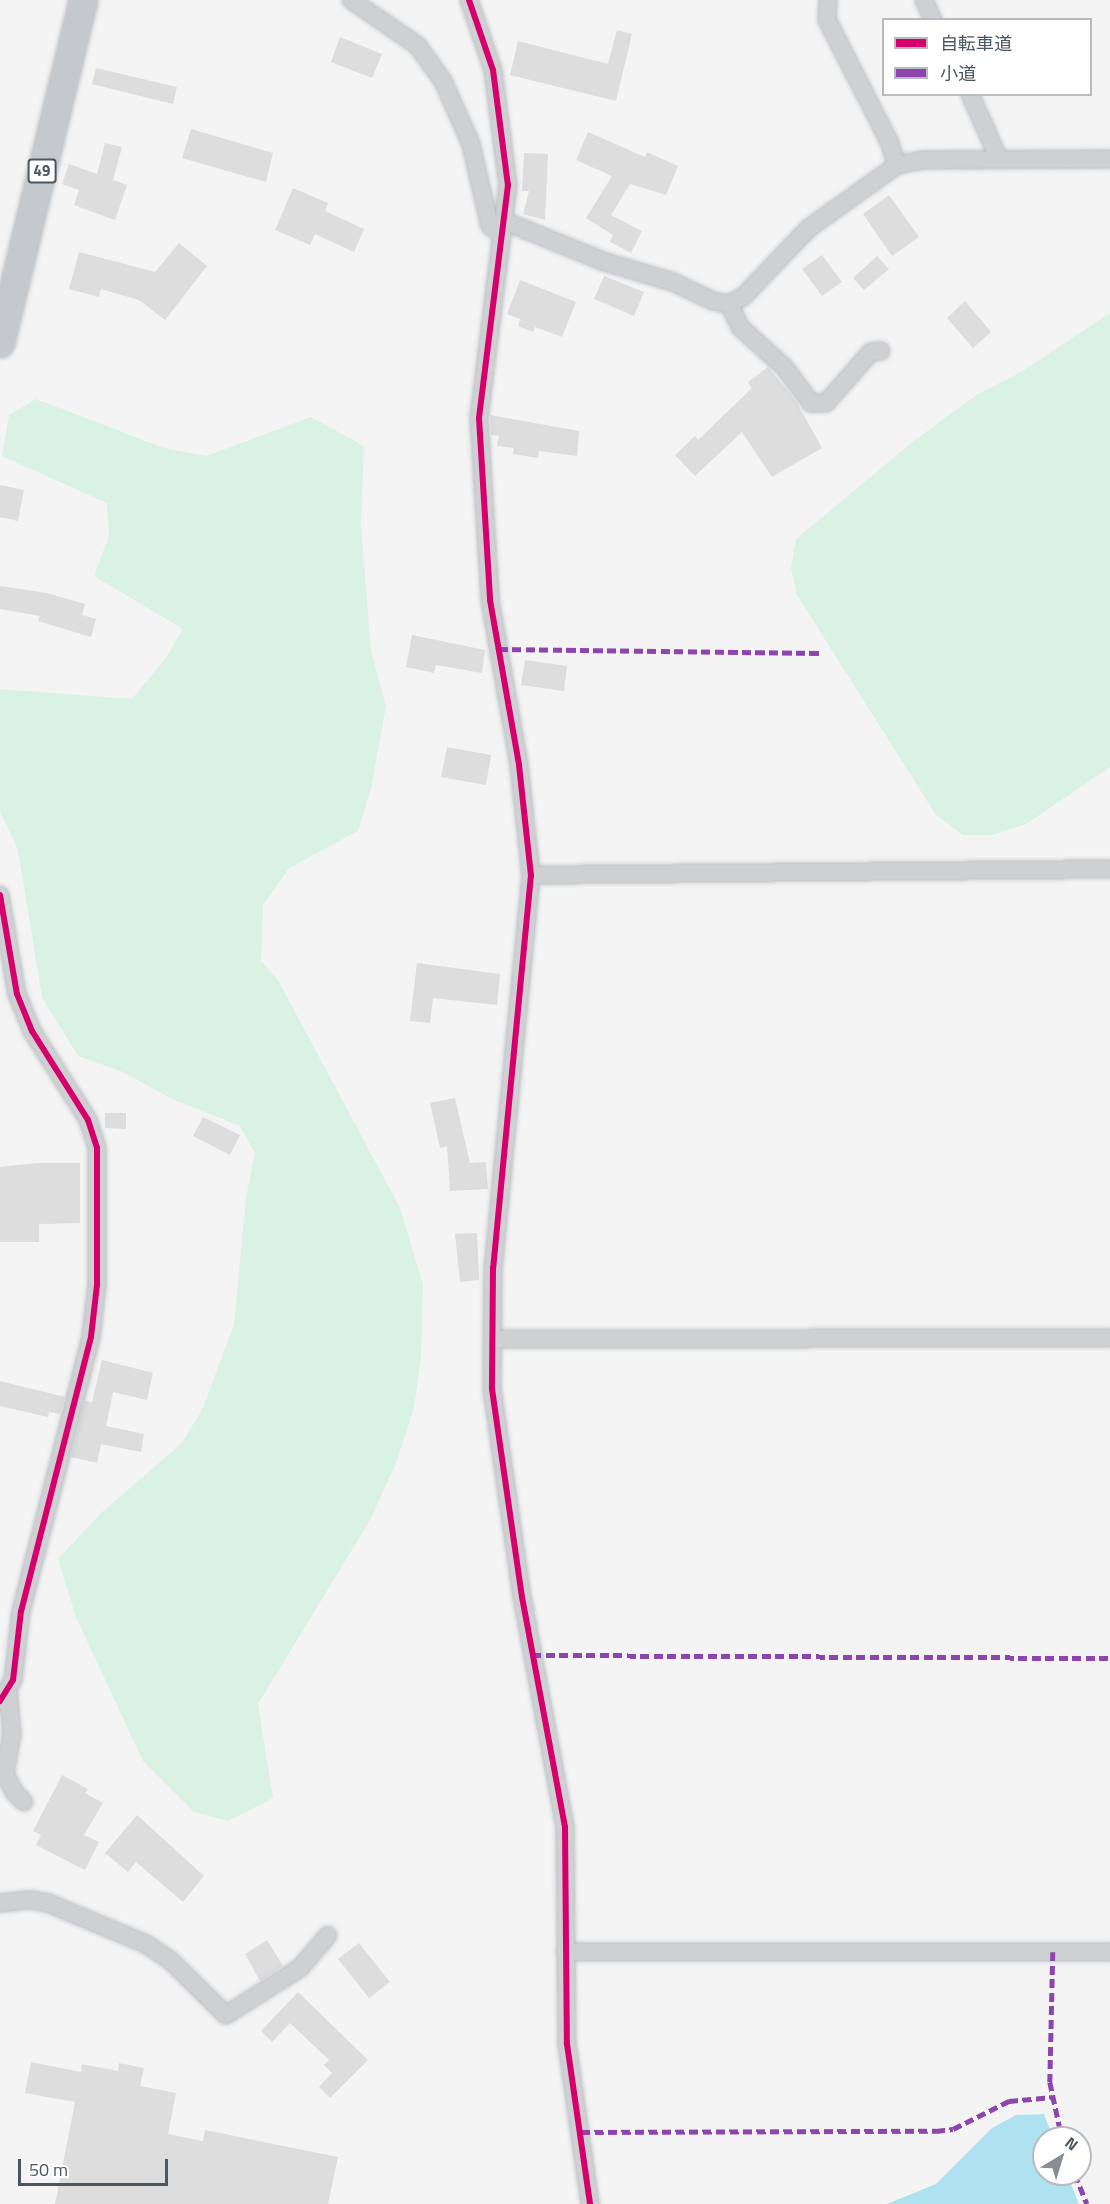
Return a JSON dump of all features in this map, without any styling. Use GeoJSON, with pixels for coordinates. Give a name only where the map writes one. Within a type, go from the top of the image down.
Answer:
{"type":"FeatureCollection","features":[{"type":"Feature","properties":{"kind":"highway","name":"49"},"geometry":{"type":"LineString","coordinates":[[0,343],[83,0]]}},
{"type":"Feature","properties":{"kind":"street"},"geometry":{"type":"LineString","coordinates":[[351,0],[417,45],[443,81],[471,144],[480,194],[490,226],[503,228],[729,304],[743,297],[809,228],[897,165],[924,160],[1110,159]]}},
{"type":"Feature","properties":{"kind":"street"},"geometry":{"type":"LineString","coordinates":[[469,0],[493,70],[501,117],[508,185],[478,418],[490,600],[519,765],[531,875],[493,1268],[496,1339],[492,1389],[522,1597],[565,1827],[567,2044],[590,2204]]}},
{"type":"Feature","properties":{"kind":"street"},"geometry":{"type":"LineString","coordinates":[[828,0],[827,20],[888,141],[897,165]]}},
{"type":"Feature","properties":{"kind":"street"},"geometry":{"type":"LineString","coordinates":[[924,0],[932,18]]}},
{"type":"Feature","properties":{"kind":"street"},"geometry":{"type":"LineString","coordinates":[[971,96],[999,159]]}},
{"type":"Feature","properties":{"kind":"street"},"geometry":{"type":"LineString","coordinates":[[729,304],[740,327],[785,368],[811,403],[826,403],[871,352],[881,351]]}},
{"type":"Feature","properties":{"kind":"street"},"geometry":{"type":"LineString","coordinates":[[531,875],[1110,869]]}},
{"type":"Feature","properties":{"kind":"street"},"geometry":{"type":"LineString","coordinates":[[0,895],[17,994],[32,1031],[91,1126],[97,1148],[97,1285],[91,1336],[21,1611],[19,1652],[4,1696],[12,1735],[3,1768],[24,1802]]}},
{"type":"Feature","properties":{"kind":"street"},"geometry":{"type":"LineString","coordinates":[[496,1339],[1110,1338]]}},
{"type":"Feature","properties":{"kind":"street"},"geometry":{"type":"LineString","coordinates":[[0,1903],[31,1900],[48,1903],[146,1944],[170,1960],[226,2015],[300,1968],[328,1935]]}},
{"type":"Feature","properties":{"kind":"street"},"geometry":{"type":"LineString","coordinates":[[565,1952],[1110,1952]]}},
{"type":"Feature","properties":{"kind":"green space"},"geometry":{"type":"Polygon","coordinates":[[[1110,313],[1110,767],[1026,824],[992,835],[963,835],[936,815],[797,595],[791,568],[796,539],[915,440],[978,394],[1021,372],[1110,313]]]}},
{"type":"Feature","properties":{"kind":"green space"},"geometry":{"type":"Polygon","coordinates":[[[36,399],[164,448],[206,456],[311,417],[364,446],[361,525],[371,651],[386,706],[371,789],[358,831],[289,868],[263,905],[261,961],[278,980],[400,1208],[423,1284],[421,1356],[414,1408],[396,1463],[370,1520],[258,1704],[273,1798],[228,1821],[194,1812],[143,1761],[76,1617],[58,1559],[101,1513],[182,1443],[203,1408],[234,1324],[246,1198],[255,1153],[240,1126],[172,1099],[123,1072],[78,1056],[42,997],[18,850],[0,811],[0,689],[132,699],[166,658],[183,629],[94,576],[109,536],[107,503],[2,456],[9,415],[36,399]]]}},
{"type":"Feature","properties":{"kind":"water"},"geometry":{"type":"Polygon","coordinates":[[[1044,2114],[1048,2126],[1032,2126],[1032,2186],[1072,2186],[1079,2204],[887,2204],[936,2184],[992,2128],[1016,2115],[1044,2114]]]}},
{"type":"Feature","properties":{"kind":"building"},"geometry":{"type":"Polygon","coordinates":[[[617,30],[632,34],[616,101],[510,75],[518,41],[608,64],[617,30]]]}},
{"type":"Feature","properties":{"kind":"building"},"geometry":{"type":"Polygon","coordinates":[[[340,37],[382,54],[372,78],[331,62],[340,37]]]}},
{"type":"Feature","properties":{"kind":"building"},"geometry":{"type":"Polygon","coordinates":[[[96,68],[177,87],[173,104],[92,84],[96,68]]]}},
{"type":"Feature","properties":{"kind":"building"},"geometry":{"type":"Polygon","coordinates":[[[191,129],[273,153],[266,182],[182,158],[191,129]]]}},
{"type":"Feature","properties":{"kind":"building"},"geometry":{"type":"Polygon","coordinates":[[[588,132],[645,157],[647,152],[678,166],[666,195],[630,184],[611,215],[642,231],[631,253],[610,242],[613,235],[586,218],[612,176],[576,160],[588,132]]]}},
{"type":"Feature","properties":{"kind":"building"},"geometry":{"type":"Polygon","coordinates":[[[105,143],[122,147],[113,180],[127,185],[115,220],[74,205],[79,190],[62,184],[69,164],[97,174],[105,143]]]}},
{"type":"Feature","properties":{"kind":"building"},"geometry":{"type":"Polygon","coordinates":[[[524,153],[548,154],[545,220],[523,214],[529,191],[522,191],[524,153]]]}},
{"type":"Feature","properties":{"kind":"building"},"geometry":{"type":"Polygon","coordinates":[[[293,188],[328,203],[325,211],[364,229],[354,252],[315,234],[310,245],[275,230],[293,188]]]}},
{"type":"Feature","properties":{"kind":"building"},"geometry":{"type":"Polygon","coordinates":[[[889,195],[919,237],[892,256],[863,214],[889,195]]]}},
{"type":"Feature","properties":{"kind":"building"},"geometry":{"type":"Polygon","coordinates":[[[179,243],[207,266],[165,320],[139,300],[101,289],[99,297],[69,289],[79,252],[155,272],[179,243]]]}},
{"type":"Feature","properties":{"kind":"building"},"geometry":{"type":"Polygon","coordinates":[[[822,255],[842,282],[822,296],[802,269],[822,255]]]}},
{"type":"Feature","properties":{"kind":"building"},"geometry":{"type":"Polygon","coordinates":[[[877,256],[889,269],[864,290],[853,278],[877,256]]]}},
{"type":"Feature","properties":{"kind":"building"},"geometry":{"type":"Polygon","coordinates":[[[604,276],[644,292],[634,316],[594,299],[604,276]]]}},
{"type":"Feature","properties":{"kind":"building"},"geometry":{"type":"Polygon","coordinates":[[[520,280],[576,302],[562,337],[535,327],[533,332],[518,326],[520,319],[507,314],[520,280]]]}},
{"type":"Feature","properties":{"kind":"building"},"geometry":{"type":"Polygon","coordinates":[[[965,301],[991,332],[973,348],[947,318],[965,301]]]}},
{"type":"Feature","properties":{"kind":"building"},"geometry":{"type":"Polygon","coordinates":[[[768,367],[796,401],[822,448],[772,477],[742,432],[695,476],[675,455],[695,436],[698,440],[752,388],[748,382],[768,367]]]}},
{"type":"Feature","properties":{"kind":"building"},"geometry":{"type":"Polygon","coordinates":[[[490,415],[579,431],[577,456],[539,451],[538,458],[513,454],[514,448],[497,446],[499,436],[491,435],[490,415]]]}},
{"type":"Feature","properties":{"kind":"building"},"geometry":{"type":"Polygon","coordinates":[[[0,485],[24,490],[18,521],[0,517],[0,485]]]}},
{"type":"Feature","properties":{"kind":"building"},"geometry":{"type":"Polygon","coordinates":[[[0,586],[47,593],[85,604],[82,615],[96,619],[91,637],[38,621],[40,616],[0,609],[0,586]]]}},
{"type":"Feature","properties":{"kind":"building"},"geometry":{"type":"Polygon","coordinates":[[[412,635],[485,650],[482,673],[436,665],[434,673],[406,667],[412,635]]]}},
{"type":"Feature","properties":{"kind":"building"},"geometry":{"type":"Polygon","coordinates":[[[525,660],[567,666],[564,691],[521,685],[525,660]]]}},
{"type":"Feature","properties":{"kind":"building"},"geometry":{"type":"Polygon","coordinates":[[[447,747],[491,755],[486,785],[441,777],[447,747]]]}},
{"type":"Feature","properties":{"kind":"building"},"geometry":{"type":"Polygon","coordinates":[[[417,963],[500,974],[497,1005],[433,998],[430,1023],[410,1021],[417,963]]]}},
{"type":"Feature","properties":{"kind":"building"},"geometry":{"type":"Polygon","coordinates":[[[455,1098],[470,1163],[486,1162],[488,1189],[450,1191],[447,1146],[440,1148],[430,1103],[455,1098]]]}},
{"type":"Feature","properties":{"kind":"building"},"geometry":{"type":"Polygon","coordinates":[[[105,1113],[126,1113],[126,1129],[105,1128],[105,1113]]]}},
{"type":"Feature","properties":{"kind":"building"},"geometry":{"type":"Polygon","coordinates":[[[203,1117],[240,1135],[230,1155],[193,1136],[203,1117]]]}},
{"type":"Feature","properties":{"kind":"building"},"geometry":{"type":"Polygon","coordinates":[[[36,1163],[80,1163],[80,1223],[39,1224],[39,1242],[0,1242],[0,1167],[36,1163]]]}},
{"type":"Feature","properties":{"kind":"building"},"geometry":{"type":"Polygon","coordinates":[[[477,1233],[479,1280],[460,1282],[455,1234],[477,1233]]]}},
{"type":"Feature","properties":{"kind":"building"},"geometry":{"type":"Polygon","coordinates":[[[102,1360],[153,1373],[147,1400],[113,1392],[106,1426],[144,1434],[141,1452],[101,1444],[97,1463],[71,1457],[85,1401],[92,1402],[102,1360]]]}},
{"type":"Feature","properties":{"kind":"building"},"geometry":{"type":"Polygon","coordinates":[[[0,1381],[65,1397],[60,1414],[49,1412],[48,1417],[0,1406],[0,1381]]]}},
{"type":"Feature","properties":{"kind":"building"},"geometry":{"type":"Polygon","coordinates":[[[62,1775],[88,1789],[85,1793],[103,1803],[84,1835],[99,1842],[85,1870],[36,1845],[41,1835],[33,1831],[62,1775]]]}},
{"type":"Feature","properties":{"kind":"building"},"geometry":{"type":"Polygon","coordinates":[[[137,1815],[204,1876],[183,1902],[136,1862],[128,1872],[105,1853],[137,1815]]]}},
{"type":"Feature","properties":{"kind":"building"},"geometry":{"type":"Polygon","coordinates":[[[267,1940],[283,1966],[260,1981],[245,1954],[267,1940]]]}},
{"type":"Feature","properties":{"kind":"building"},"geometry":{"type":"Polygon","coordinates":[[[359,1943],[390,1982],[369,1998],[338,1959],[359,1943]]]}},
{"type":"Feature","properties":{"kind":"building"},"geometry":{"type":"Polygon","coordinates":[[[298,1992],[368,2060],[330,2098],[319,2087],[332,2073],[324,2065],[329,2060],[290,2023],[272,2042],[261,2031],[298,1992]]]}},
{"type":"Feature","properties":{"kind":"building"},"geometry":{"type":"Polygon","coordinates":[[[31,2062],[81,2072],[82,2064],[118,2071],[119,2063],[144,2068],[140,2086],[176,2093],[168,2134],[203,2141],[205,2130],[338,2157],[328,2204],[55,2204],[75,2102],[25,2093],[31,2062]]]}},
{"type":"Feature","properties":{"kind":"marked path"},"geometry":{"type":"LineString","coordinates":[[499,649],[819,653]]}},
{"type":"Feature","properties":{"kind":"marked path"},"geometry":{"type":"LineString","coordinates":[[532,1655],[1110,1658]]}},
{"type":"Feature","properties":{"kind":"marked path"},"geometry":{"type":"LineString","coordinates":[[1053,1952],[1050,2082],[1059,2126]]}},
{"type":"Feature","properties":{"kind":"marked path"},"geometry":{"type":"LineString","coordinates":[[581,2132],[936,2131],[953,2129],[1009,2101],[1053,2097]]}},
{"type":"Feature","properties":{"kind":"marked path"},"geometry":{"type":"LineString","coordinates":[[1080,2186],[1087,2204]]}},
{"type":"Feature","properties":{"kind":"cycle path"},"geometry":{"type":"LineString","coordinates":[[469,0],[493,70],[508,185],[479,418],[490,600],[519,765],[531,875],[493,1268],[492,1389],[522,1597],[565,1827],[567,2044],[590,2204]]}},
{"type":"Feature","properties":{"kind":"cycle path"},"geometry":{"type":"LineString","coordinates":[[0,895],[17,994],[32,1031],[88,1120],[97,1148],[97,1285],[91,1337],[21,1611],[13,1680],[0,1701]]}}]}
